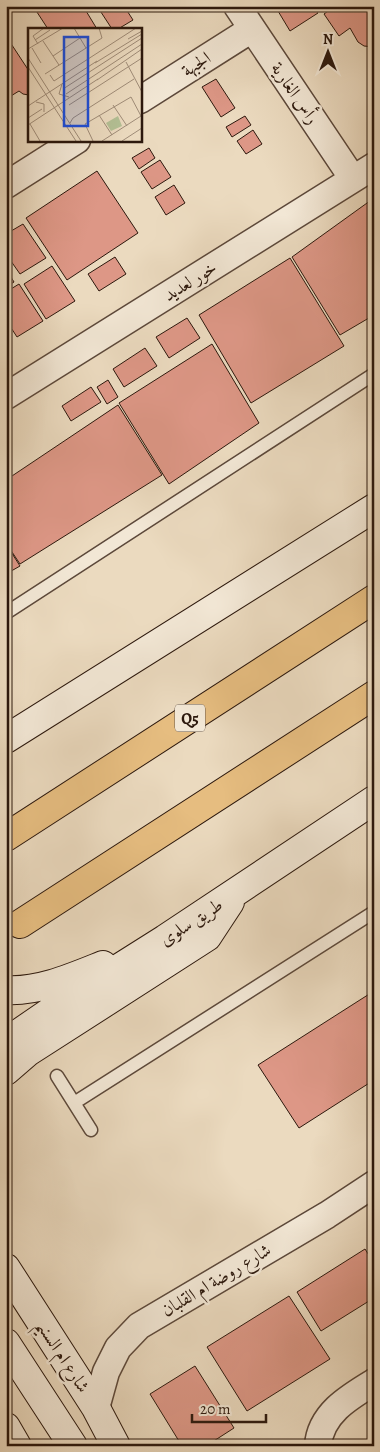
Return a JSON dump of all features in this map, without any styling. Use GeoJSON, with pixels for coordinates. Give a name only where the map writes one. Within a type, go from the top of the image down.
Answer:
{"type":"FeatureCollection","features":[{"type":"Feature","properties":{"kind":"highway","name":"Q5"},"geometry":{"type":"LineString","coordinates":[[6,837],[374,599]]}},
{"type":"Feature","properties":{"kind":"highway"},"geometry":{"type":"LineString","coordinates":[[20,924],[374,695]]}},
{"type":"Feature","properties":{"kind":"main road"},"geometry":{"type":"LineString","coordinates":[[6,739],[374,508]]}},
{"type":"Feature","properties":{"kind":"main road","name":"طريق سلوى"},"geometry":{"type":"LineString","coordinates":[[6,1042],[374,800]]}},
{"type":"Feature","properties":{"kind":"main road"},"geometry":{"type":"LineString","coordinates":[[6,1071],[28,1052],[207,937],[238,890]]}},
{"type":"Feature","properties":{"kind":"main road"},"geometry":{"type":"LineString","coordinates":[[6,990],[26,990],[52,983],[165,939]]}},
{"type":"Feature","properties":{"kind":"main road"},"geometry":{"type":"LineString","coordinates":[[6,1024],[54,1010]]}},
{"type":"Feature","properties":{"kind":"main road","name":"شارع ام السنيم"},"geometry":{"type":"LineString","coordinates":[[6,1268],[96,1408],[116,1446]]}},
{"type":"Feature","properties":{"kind":"main road"},"geometry":{"type":"LineString","coordinates":[[6,1343],[73,1446]]}},
{"type":"Feature","properties":{"kind":"main road"},"geometry":{"type":"LineString","coordinates":[[6,1427],[17,1446]]}},
{"type":"Feature","properties":{"kind":"street","name":"رأس الغارية"},"geometry":{"type":"LineString","coordinates":[[237,6],[252,29],[363,172]]}},
{"type":"Feature","properties":{"kind":"street","name":"الجبهة"},"geometry":{"type":"LineString","coordinates":[[141,99],[252,29]]}},
{"type":"Feature","properties":{"kind":"street"},"geometry":{"type":"LineString","coordinates":[[6,185],[75,141]]}},
{"type":"Feature","properties":{"kind":"street","name":"خور لعديد"},"geometry":{"type":"LineString","coordinates":[[6,396],[363,172]]}},
{"type":"Feature","properties":{"kind":"street","name":"شارع روضة ام القلبان"},"geometry":{"type":"LineString","coordinates":[[96,1408],[106,1372],[118,1348],[139,1326],[327,1215],[374,1184]]}},
{"type":"Feature","properties":{"kind":"street"},"geometry":{"type":"LineString","coordinates":[[318,1446],[318,1436],[329,1415],[346,1398],[374,1382]]}},
{"type":"Feature","properties":{"kind":"lane"},"geometry":{"type":"LineString","coordinates":[[6,613],[374,374]]}},
{"type":"Feature","properties":{"kind":"lane"},"geometry":{"type":"LineString","coordinates":[[74,1104],[374,912]]}},
{"type":"Feature","properties":{"kind":"lane"},"geometry":{"type":"LineString","coordinates":[[57,1076],[91,1130]]}},
{"type":"Feature","properties":{"kind":"building"},"geometry":{"type":"Polygon","coordinates":[[[33,6],[83,6],[96,28],[47,28],[33,6]]]}},
{"type":"Feature","properties":{"kind":"building"},"geometry":{"type":"Polygon","coordinates":[[[97,6],[124,6],[133,20],[120,28],[111,28],[97,6]]]}},
{"type":"Feature","properties":{"kind":"building"},"geometry":{"type":"Polygon","coordinates":[[[286,6],[313,6],[318,13],[290,31],[278,11],[286,6]]]}},
{"type":"Feature","properties":{"kind":"building"},"geometry":{"type":"Polygon","coordinates":[[[335,6],[374,6],[374,47],[364,46],[358,42],[350,28],[339,36],[324,14],[335,6]]]}},
{"type":"Feature","properties":{"kind":"building"},"geometry":{"type":"Polygon","coordinates":[[[6,36],[28,69],[28,95],[19,91],[6,99],[6,36]]]}},
{"type":"Feature","properties":{"kind":"building"},"geometry":{"type":"Polygon","coordinates":[[[216,79],[235,108],[221,117],[202,87],[216,79]]]}},
{"type":"Feature","properties":{"kind":"building"},"geometry":{"type":"Polygon","coordinates":[[[245,116],[251,125],[232,137],[226,127],[245,116]]]}},
{"type":"Feature","properties":{"kind":"building"},"geometry":{"type":"Polygon","coordinates":[[[253,130],[262,144],[246,154],[237,141],[253,130]]]}},
{"type":"Feature","properties":{"kind":"building"},"geometry":{"type":"Polygon","coordinates":[[[149,148],[155,158],[139,169],[132,158],[149,148]]]}},
{"type":"Feature","properties":{"kind":"building"},"geometry":{"type":"Polygon","coordinates":[[[160,160],[171,177],[152,189],[141,172],[160,160]]]}},
{"type":"Feature","properties":{"kind":"building"},"geometry":{"type":"Polygon","coordinates":[[[97,171],[138,233],[67,280],[26,218],[97,171]]]}},
{"type":"Feature","properties":{"kind":"building"},"geometry":{"type":"Polygon","coordinates":[[[174,185],[185,203],[166,215],[155,197],[174,185]]]}},
{"type":"Feature","properties":{"kind":"building"},"geometry":{"type":"Polygon","coordinates":[[[374,198],[374,315],[340,335],[292,257],[374,198]]]}},
{"type":"Feature","properties":{"kind":"building"},"geometry":{"type":"Polygon","coordinates":[[[23,224],[46,258],[20,274],[6,254],[6,234],[23,224]]]}},
{"type":"Feature","properties":{"kind":"building"},"geometry":{"type":"Polygon","coordinates":[[[115,257],[126,274],[99,291],[88,274],[115,257]]]}},
{"type":"Feature","properties":{"kind":"building"},"geometry":{"type":"Polygon","coordinates":[[[290,258],[344,346],[251,403],[199,315],[290,258]]]}},
{"type":"Feature","properties":{"kind":"building"},"geometry":{"type":"Polygon","coordinates":[[[52,266],[75,301],[46,319],[24,284],[52,266]]]}},
{"type":"Feature","properties":{"kind":"building"},"geometry":{"type":"Polygon","coordinates":[[[6,269],[14,282],[6,287],[6,269]]]}},
{"type":"Feature","properties":{"kind":"building"},"geometry":{"type":"Polygon","coordinates":[[[19,284],[43,321],[17,337],[6,320],[6,292],[19,284]]]}},
{"type":"Feature","properties":{"kind":"building"},"geometry":{"type":"Polygon","coordinates":[[[187,318],[200,338],[169,358],[156,337],[187,318]]]}},
{"type":"Feature","properties":{"kind":"building"},"geometry":{"type":"Polygon","coordinates":[[[212,344],[259,423],[169,484],[119,403],[212,344]]]}},
{"type":"Feature","properties":{"kind":"building"},"geometry":{"type":"Polygon","coordinates":[[[145,348],[157,366],[124,387],[113,369],[145,348]]]}},
{"type":"Feature","properties":{"kind":"building"},"geometry":{"type":"Polygon","coordinates":[[[108,380],[118,397],[107,404],[97,387],[108,380]]]}},
{"type":"Feature","properties":{"kind":"building"},"geometry":{"type":"Polygon","coordinates":[[[91,387],[101,402],[71,421],[62,406],[91,387]]]}},
{"type":"Feature","properties":{"kind":"building"},"geometry":{"type":"Polygon","coordinates":[[[118,405],[162,475],[20,564],[6,543],[6,480],[118,405]]]}},
{"type":"Feature","properties":{"kind":"building"},"geometry":{"type":"Polygon","coordinates":[[[6,544],[20,566],[6,574],[6,544]]]}},
{"type":"Feature","properties":{"kind":"building"},"geometry":{"type":"Polygon","coordinates":[[[374,991],[374,1080],[299,1128],[258,1065],[374,991]]]}},
{"type":"Feature","properties":{"kind":"building"},"geometry":{"type":"Polygon","coordinates":[[[365,1249],[374,1263],[374,1308],[369,1301],[321,1331],[297,1292],[365,1249]]]}},
{"type":"Feature","properties":{"kind":"building"},"geometry":{"type":"Polygon","coordinates":[[[289,1296],[330,1359],[247,1411],[207,1347],[289,1296]]]}},
{"type":"Feature","properties":{"kind":"building"},"geometry":{"type":"Polygon","coordinates":[[[195,1366],[234,1428],[206,1446],[182,1446],[150,1394],[195,1366]]]}}]}
